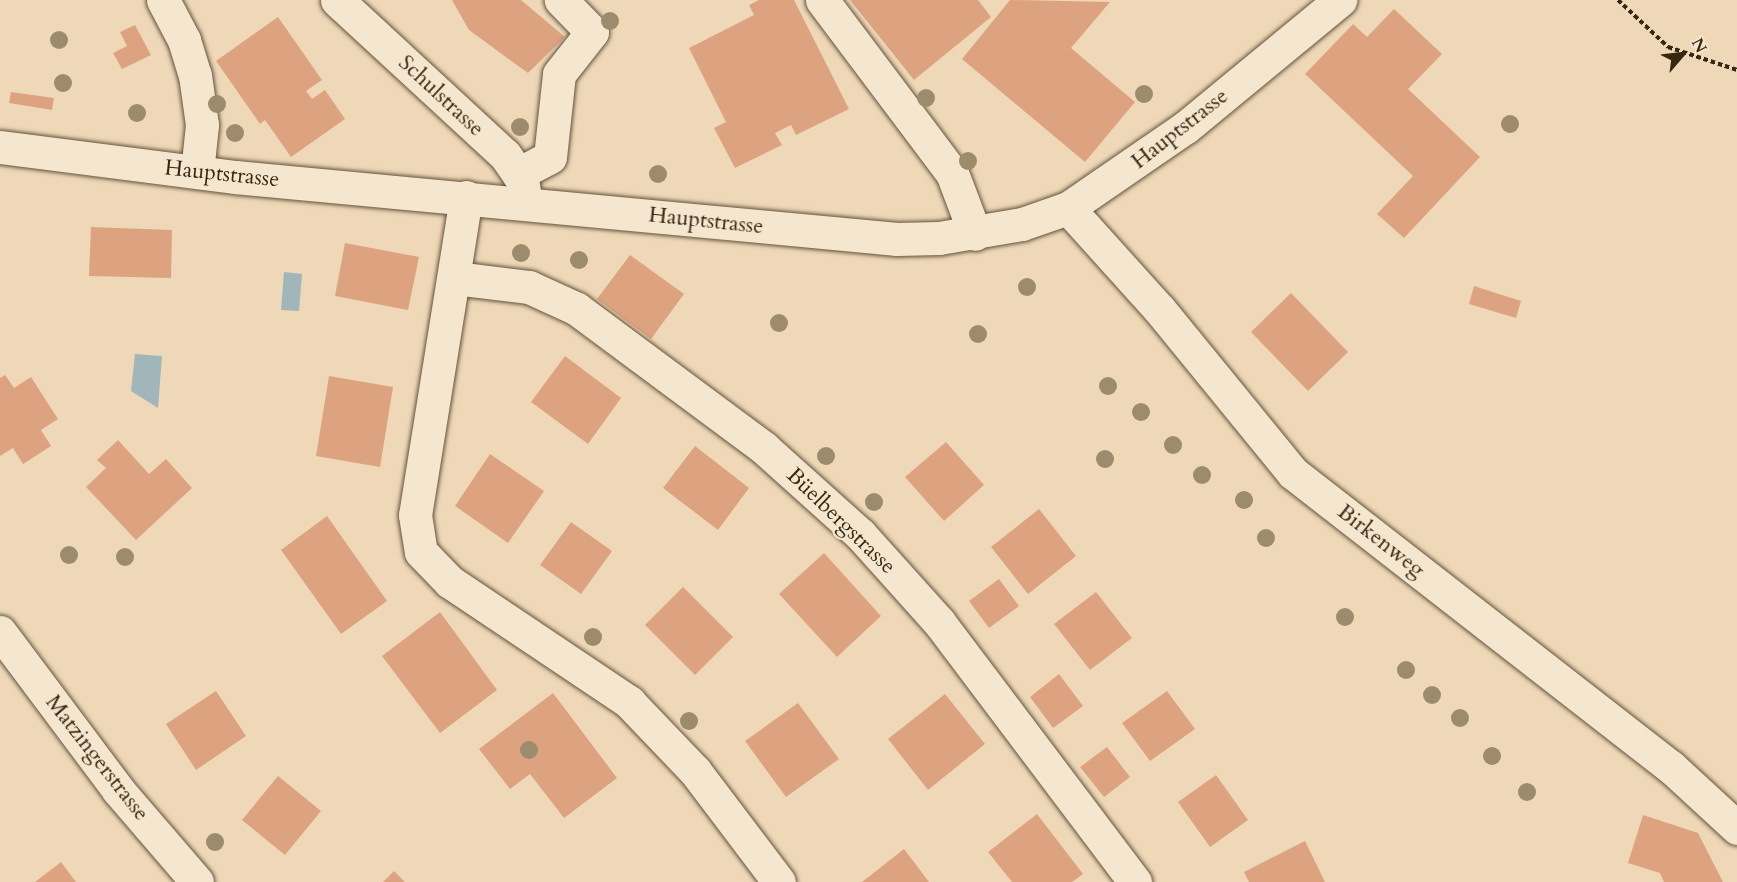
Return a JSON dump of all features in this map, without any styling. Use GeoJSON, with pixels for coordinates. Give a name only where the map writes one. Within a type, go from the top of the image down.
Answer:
{"type":"FeatureCollection","features":[{"type":"Feature","properties":{"kind":"street"},"geometry":{"type":"LineString","coordinates":[[163,0],[184,40],[195,75],[202,125],[197,172]]}},
{"type":"Feature","properties":{"kind":"street","name":"Schulstrasse"},"geometry":{"type":"LineString","coordinates":[[337,0],[505,155],[522,189]]}},
{"type":"Feature","properties":{"kind":"street"},"geometry":{"type":"LineString","coordinates":[[522,189],[550,157],[559,74],[592,32],[561,0]]}},
{"type":"Feature","properties":{"kind":"street"},"geometry":{"type":"LineString","coordinates":[[822,0],[952,173],[975,234]]}},
{"type":"Feature","properties":{"kind":"street","name":"Hauptstrasse"},"geometry":{"type":"LineString","coordinates":[[0,147],[197,172],[466,197],[522,189],[897,240],[975,234],[1022,224],[1068,208],[1186,127],[1340,0]]}},
{"type":"Feature","properties":{"kind":"street"},"geometry":{"type":"LineString","coordinates":[[466,197],[415,515],[421,552],[450,582],[629,702],[695,771],[779,882]]}},
{"type":"Feature","properties":{"kind":"street","name":"Birkenweg"},"geometry":{"type":"LineString","coordinates":[[1068,208],[1160,310],[1293,473],[1671,767],[1737,828]]}},
{"type":"Feature","properties":{"kind":"street","name":"Büelbergstrasse"},"geometry":{"type":"LineString","coordinates":[[454,278],[529,287],[577,309],[764,448],[860,534],[939,622],[1135,882]]}},
{"type":"Feature","properties":{"kind":"street","name":"Matzingerstrasse"},"geometry":{"type":"LineString","coordinates":[[0,632],[118,790],[197,882]]}},
{"type":"Feature","properties":{"kind":"path"},"geometry":{"type":"LineString","coordinates":[[1618,0],[1668,47],[1737,70]]}},
{"type":"Feature","properties":{"kind":"water"},"geometry":{"type":"Polygon","coordinates":[[[284,272],[302,274],[299,311],[281,310],[284,272]]]}},
{"type":"Feature","properties":{"kind":"water"},"geometry":{"type":"Polygon","coordinates":[[[135,354],[162,356],[158,408],[131,391],[135,354]]]}},
{"type":"Feature","properties":{"kind":"building"},"geometry":{"type":"Polygon","coordinates":[[[452,0],[521,0],[565,37],[528,73],[469,30],[452,0]]]}},
{"type":"Feature","properties":{"kind":"building"},"geometry":{"type":"Polygon","coordinates":[[[759,0],[794,0],[849,109],[796,135],[791,125],[775,133],[782,145],[735,168],[714,128],[726,122],[689,48],[754,15],[749,5],[759,0]]]}},
{"type":"Feature","properties":{"kind":"building"},"geometry":{"type":"Polygon","coordinates":[[[850,0],[978,0],[991,17],[914,80],[850,0]]]}},
{"type":"Feature","properties":{"kind":"building"},"geometry":{"type":"Polygon","coordinates":[[[1010,0],[1110,2],[1071,48],[1135,102],[1085,162],[962,59],[1010,0]]]}},
{"type":"Feature","properties":{"kind":"building"},"geometry":{"type":"Polygon","coordinates":[[[1394,9],[1442,54],[1408,89],[1480,157],[1404,238],[1377,214],[1413,176],[1305,74],[1353,24],[1367,37],[1394,9]]]}},
{"type":"Feature","properties":{"kind":"building"},"geometry":{"type":"Polygon","coordinates":[[[278,17],[322,80],[306,91],[312,99],[325,90],[345,119],[291,157],[265,120],[260,124],[216,61],[278,17]]]}},
{"type":"Feature","properties":{"kind":"building"},"geometry":{"type":"Polygon","coordinates":[[[135,25],[151,55],[122,69],[113,53],[127,46],[120,32],[135,25]]]}},
{"type":"Feature","properties":{"kind":"building"},"geometry":{"type":"Polygon","coordinates":[[[11,92],[54,98],[52,110],[9,103],[11,92]]]}},
{"type":"Feature","properties":{"kind":"building"},"geometry":{"type":"Polygon","coordinates":[[[91,227],[172,230],[171,278],[89,276],[91,227]]]}},
{"type":"Feature","properties":{"kind":"building"},"geometry":{"type":"Polygon","coordinates":[[[345,243],[419,257],[408,310],[335,296],[345,243]]]}},
{"type":"Feature","properties":{"kind":"building"},"geometry":{"type":"Polygon","coordinates":[[[630,255],[684,294],[651,339],[597,299],[630,255]]]}},
{"type":"Feature","properties":{"kind":"building"},"geometry":{"type":"Polygon","coordinates":[[[1474,286],[1521,301],[1516,318],[1469,304],[1474,286]]]}},
{"type":"Feature","properties":{"kind":"building"},"geometry":{"type":"Polygon","coordinates":[[[1291,293],[1348,352],[1308,391],[1251,332],[1291,293]]]}},
{"type":"Feature","properties":{"kind":"building"},"geometry":{"type":"Polygon","coordinates":[[[565,356],[621,398],[588,444],[531,402],[565,356]]]}},
{"type":"Feature","properties":{"kind":"building"},"geometry":{"type":"Polygon","coordinates":[[[5,375],[14,388],[31,377],[58,419],[41,430],[51,446],[23,464],[13,448],[0,456],[0,378],[5,375]]]}},
{"type":"Feature","properties":{"kind":"building"},"geometry":{"type":"Polygon","coordinates":[[[329,376],[393,387],[380,467],[316,456],[329,376]]]}},
{"type":"Feature","properties":{"kind":"building"},"geometry":{"type":"Polygon","coordinates":[[[118,440],[149,474],[166,459],[192,488],[136,540],[86,487],[106,468],[97,460],[118,440]]]}},
{"type":"Feature","properties":{"kind":"building"},"geometry":{"type":"Polygon","coordinates":[[[946,442],[984,485],[944,521],[905,477],[946,442]]]}},
{"type":"Feature","properties":{"kind":"building"},"geometry":{"type":"Polygon","coordinates":[[[695,446],[749,488],[718,530],[663,488],[695,446]]]}},
{"type":"Feature","properties":{"kind":"building"},"geometry":{"type":"Polygon","coordinates":[[[490,454],[544,491],[508,543],[455,506],[490,454]]]}},
{"type":"Feature","properties":{"kind":"building"},"geometry":{"type":"Polygon","coordinates":[[[1039,509],[1076,556],[1028,594],[991,547],[1039,509]]]}},
{"type":"Feature","properties":{"kind":"building"},"geometry":{"type":"Polygon","coordinates":[[[327,516],[387,601],[341,634],[281,550],[327,516]]]}},
{"type":"Feature","properties":{"kind":"building"},"geometry":{"type":"Polygon","coordinates":[[[571,522],[612,551],[581,594],[540,565],[571,522]]]}},
{"type":"Feature","properties":{"kind":"building"},"geometry":{"type":"Polygon","coordinates":[[[824,553],[881,616],[837,657],[779,594],[824,553]]]}},
{"type":"Feature","properties":{"kind":"building"},"geometry":{"type":"Polygon","coordinates":[[[999,579],[1019,606],[989,628],[969,601],[999,579]]]}},
{"type":"Feature","properties":{"kind":"building"},"geometry":{"type":"Polygon","coordinates":[[[683,587],[733,637],[695,675],[645,625],[683,587]]]}},
{"type":"Feature","properties":{"kind":"building"},"geometry":{"type":"Polygon","coordinates":[[[1096,592],[1132,638],[1090,670],[1054,624],[1096,592]]]}},
{"type":"Feature","properties":{"kind":"building"},"geometry":{"type":"Polygon","coordinates":[[[440,612],[497,690],[440,733],[382,656],[440,612]]]}},
{"type":"Feature","properties":{"kind":"building"},"geometry":{"type":"Polygon","coordinates":[[[1059,674],[1083,706],[1053,728],[1030,697],[1059,674]]]}},
{"type":"Feature","properties":{"kind":"building"},"geometry":{"type":"Polygon","coordinates":[[[216,691],[246,736],[196,770],[166,724],[216,691]]]}},
{"type":"Feature","properties":{"kind":"building"},"geometry":{"type":"Polygon","coordinates":[[[1167,691],[1195,729],[1150,761],[1122,723],[1167,691]]]}},
{"type":"Feature","properties":{"kind":"building"},"geometry":{"type":"Polygon","coordinates":[[[553,693],[617,778],[564,818],[530,774],[510,789],[479,749],[553,693]]]}},
{"type":"Feature","properties":{"kind":"building"},"geometry":{"type":"Polygon","coordinates":[[[945,694],[985,744],[928,790],[888,739],[945,694]]]}},
{"type":"Feature","properties":{"kind":"building"},"geometry":{"type":"Polygon","coordinates":[[[798,703],[839,759],[786,797],[745,741],[798,703]]]}},
{"type":"Feature","properties":{"kind":"building"},"geometry":{"type":"Polygon","coordinates":[[[1107,747],[1130,777],[1104,797],[1080,767],[1107,747]]]}},
{"type":"Feature","properties":{"kind":"building"},"geometry":{"type":"Polygon","coordinates":[[[1216,775],[1248,820],[1210,847],[1178,802],[1216,775]]]}},
{"type":"Feature","properties":{"kind":"building"},"geometry":{"type":"Polygon","coordinates":[[[278,776],[321,811],[285,855],[242,820],[278,776]]]}},
{"type":"Feature","properties":{"kind":"building"},"geometry":{"type":"Polygon","coordinates":[[[1037,814],[1083,874],[1072,882],[1012,882],[988,852],[1037,814]]]}},
{"type":"Feature","properties":{"kind":"building"},"geometry":{"type":"Polygon","coordinates":[[[1643,815],[1698,833],[1723,882],[1664,882],[1660,873],[1628,863],[1643,815]]]}},
{"type":"Feature","properties":{"kind":"building"},"geometry":{"type":"Polygon","coordinates":[[[1305,841],[1325,882],[1249,882],[1244,872],[1305,841]]]}},
{"type":"Feature","properties":{"kind":"building"},"geometry":{"type":"Polygon","coordinates":[[[904,849],[929,882],[862,882],[904,849]]]}},
{"type":"Feature","properties":{"kind":"building"},"geometry":{"type":"Polygon","coordinates":[[[61,862],[76,882],[35,882],[61,862]]]}},
{"type":"Feature","properties":{"kind":"building"},"geometry":{"type":"Polygon","coordinates":[[[394,871],[405,882],[383,882],[394,871]]]}}]}
